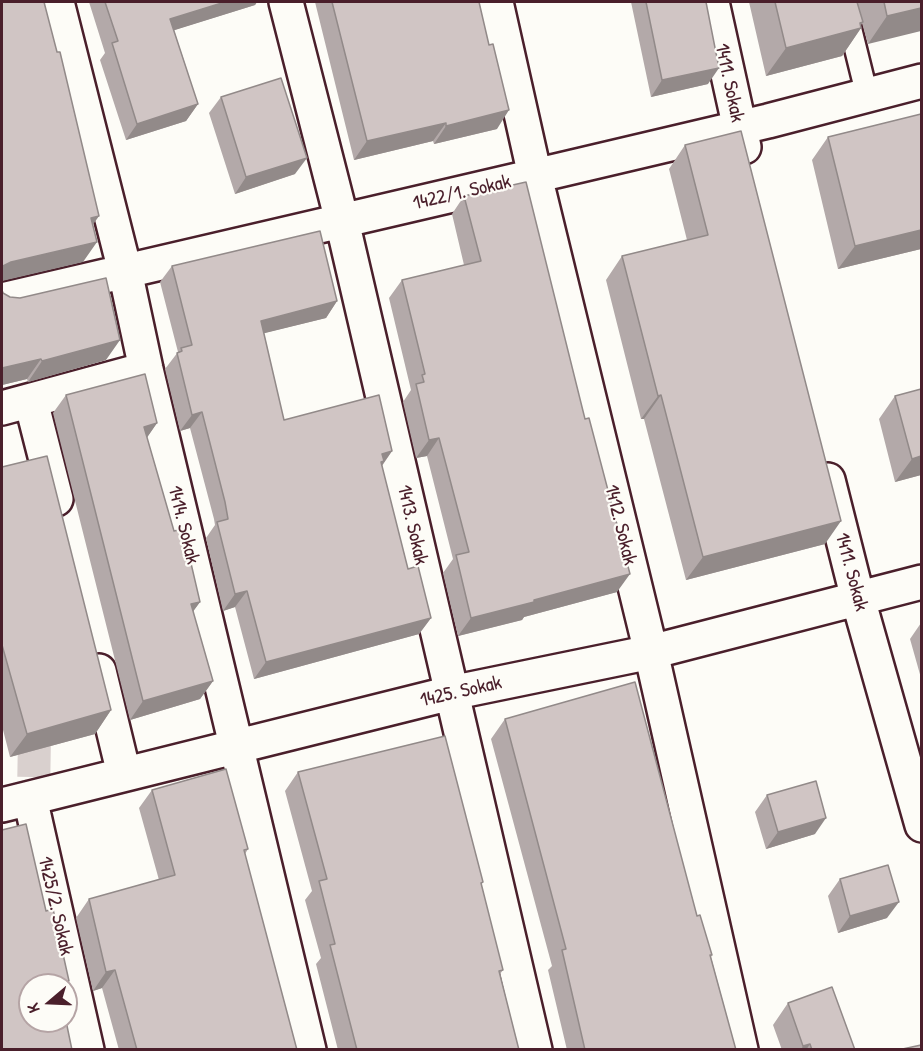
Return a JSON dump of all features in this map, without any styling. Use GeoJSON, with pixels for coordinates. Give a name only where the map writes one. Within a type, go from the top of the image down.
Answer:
{"type":"FeatureCollection","features":[{"type":"Feature","properties":{"kind":"street","name":"1414. Sokak"},"geometry":{"type":"LineString","coordinates":[[57,2],[125,271],[146,369],[309,1050]]}},
{"type":"Feature","properties":{"kind":"street","name":"1413. Sokak"},"geometry":{"type":"LineString","coordinates":[[286,2],[342,221],[535,1050]]}},
{"type":"Feature","properties":{"kind":"street","name":"1412. Sokak"},"geometry":{"type":"LineString","coordinates":[[496,2],[535,176],[651,652],[741,1050]]}},
{"type":"Feature","properties":{"kind":"street","name":"1411. Sokak"},"geometry":{"type":"LineString","coordinates":[[712,2],[751,174]]}},
{"type":"Feature","properties":{"kind":"street","name":"1422/1. Sokak"},"geometry":{"type":"LineString","coordinates":[[2,300],[739,128],[921,81]]}},
{"type":"Feature","properties":{"kind":"street"},"geometry":{"type":"LineString","coordinates":[[62,526],[16,405],[146,369]]}},
{"type":"Feature","properties":{"kind":"street","name":"1411. Sokak"},"geometry":{"type":"LineString","coordinates":[[820,449],[858,599],[921,825]]}},
{"type":"Feature","properties":{"kind":"street","name":"1425. Sokak"},"geometry":{"type":"LineString","coordinates":[[16,801],[452,693],[651,652],[921,582]]}},
{"type":"Feature","properties":{"kind":"street"},"geometry":{"type":"LineString","coordinates":[[91,639],[124,774]]}},
{"type":"Feature","properties":{"kind":"street","name":"1425/2. Sokak"},"geometry":{"type":"LineString","coordinates":[[16,801],[87,1050]]}},
{"type":"Feature","properties":{"kind":"lane"},"geometry":{"type":"LineString","coordinates":[[844,2],[867,95]]}},
{"type":"Feature","properties":{"kind":"building"},"geometry":{"type":"Polygon","coordinates":[[[2,2],[44,2],[57,52],[60,52],[99,216],[91,218],[97,242],[11,262],[2,269],[2,2]]]}},
{"type":"Feature","properties":{"kind":"building"},"geometry":{"type":"Polygon","coordinates":[[[105,2],[225,2],[170,19],[198,104],[137,124],[112,43],[118,41],[105,2]]]}},
{"type":"Feature","properties":{"kind":"building"},"geometry":{"type":"Polygon","coordinates":[[[332,2],[479,2],[489,45],[493,44],[509,110],[446,126],[446,123],[367,141],[332,2]]]}},
{"type":"Feature","properties":{"kind":"building"},"geometry":{"type":"Polygon","coordinates":[[[646,2],[706,2],[719,68],[662,80],[646,2]]]}},
{"type":"Feature","properties":{"kind":"building"},"geometry":{"type":"Polygon","coordinates":[[[775,2],[857,2],[863,22],[860,23],[861,28],[786,48],[775,2]]]}},
{"type":"Feature","properties":{"kind":"building"},"geometry":{"type":"Polygon","coordinates":[[[884,2],[921,2],[921,8],[887,16],[884,2]]]}},
{"type":"Feature","properties":{"kind":"building"},"geometry":{"type":"Polygon","coordinates":[[[281,78],[307,158],[246,177],[221,97],[281,78]]]}},
{"type":"Feature","properties":{"kind":"building"},"geometry":{"type":"Polygon","coordinates":[[[921,114],[921,230],[855,246],[828,137],[921,114]]]}},
{"type":"Feature","properties":{"kind":"building"},"geometry":{"type":"Polygon","coordinates":[[[741,131],[841,521],[703,557],[622,256],[708,235],[685,145],[741,131]]]}},
{"type":"Feature","properties":{"kind":"building"},"geometry":{"type":"Polygon","coordinates":[[[526,182],[585,419],[589,418],[630,574],[471,618],[456,555],[469,552],[439,438],[429,440],[416,384],[424,382],[422,375],[425,374],[402,280],[481,261],[464,196],[526,182]]]}},
{"type":"Feature","properties":{"kind":"building"},"geometry":{"type":"Polygon","coordinates":[[[320,231],[337,301],[261,321],[284,420],[379,395],[392,451],[382,454],[384,461],[381,462],[408,569],[418,566],[431,618],[266,662],[247,591],[235,594],[217,522],[228,519],[202,412],[192,415],[177,353],[182,351],[181,348],[192,345],[172,266],[320,231]]]}},
{"type":"Feature","properties":{"kind":"building"},"geometry":{"type":"Polygon","coordinates":[[[106,278],[120,340],[42,361],[41,359],[2,368],[2,290],[10,297],[20,298],[106,278]]]}},
{"type":"Feature","properties":{"kind":"building"},"geometry":{"type":"Polygon","coordinates":[[[145,374],[157,423],[144,427],[174,531],[183,529],[200,602],[191,604],[213,681],[143,701],[66,395],[145,374]]]}},
{"type":"Feature","properties":{"kind":"building"},"geometry":{"type":"Polygon","coordinates":[[[921,389],[921,456],[912,459],[895,396],[921,389]]]}},
{"type":"Feature","properties":{"kind":"building"},"geometry":{"type":"Polygon","coordinates":[[[47,456],[111,710],[27,734],[2,645],[2,467],[47,456]]]}},
{"type":"Feature","properties":{"kind":"building"},"geometry":{"type":"Polygon","coordinates":[[[635,682],[697,916],[700,915],[712,955],[710,955],[736,1050],[585,1050],[562,950],[566,949],[505,719],[635,682]]]}},
{"type":"Feature","properties":{"kind":"building"},"geometry":{"type":"Polygon","coordinates":[[[445,736],[483,882],[481,883],[503,970],[499,971],[519,1050],[357,1050],[330,945],[335,944],[319,881],[327,879],[298,772],[445,736]]]}},
{"type":"Feature","properties":{"kind":"building"},"geometry":{"type":"Polygon","coordinates":[[[226,769],[248,849],[244,850],[297,1050],[137,1050],[115,970],[106,972],[89,899],[175,875],[152,790],[226,769]]]}},
{"type":"Feature","properties":{"kind":"building"},"geometry":{"type":"Polygon","coordinates":[[[816,781],[826,818],[778,832],[767,795],[816,781]]]}},
{"type":"Feature","properties":{"kind":"building"},"geometry":{"type":"Polygon","coordinates":[[[26,824],[46,911],[53,909],[67,973],[18,973],[18,1033],[68,1033],[72,1050],[2,1050],[2,830],[26,824]]]}},
{"type":"Feature","properties":{"kind":"building"},"geometry":{"type":"Polygon","coordinates":[[[888,865],[899,902],[850,916],[840,879],[888,865]]]}},
{"type":"Feature","properties":{"kind":"building"},"geometry":{"type":"Polygon","coordinates":[[[832,987],[855,1050],[812,1050],[810,1044],[803,1046],[788,1003],[832,987]]]}},
{"type":"Feature","properties":{"kind":"building"},"geometry":{"type":"Polygon","coordinates":[[[921,1045],[921,1050],[898,1050],[921,1045]]]}},
{"type":"Feature","properties":{"kind":"tunnel"},"geometry":{"type":"LineString","coordinates":[[33,826],[35,706]]}}]}
